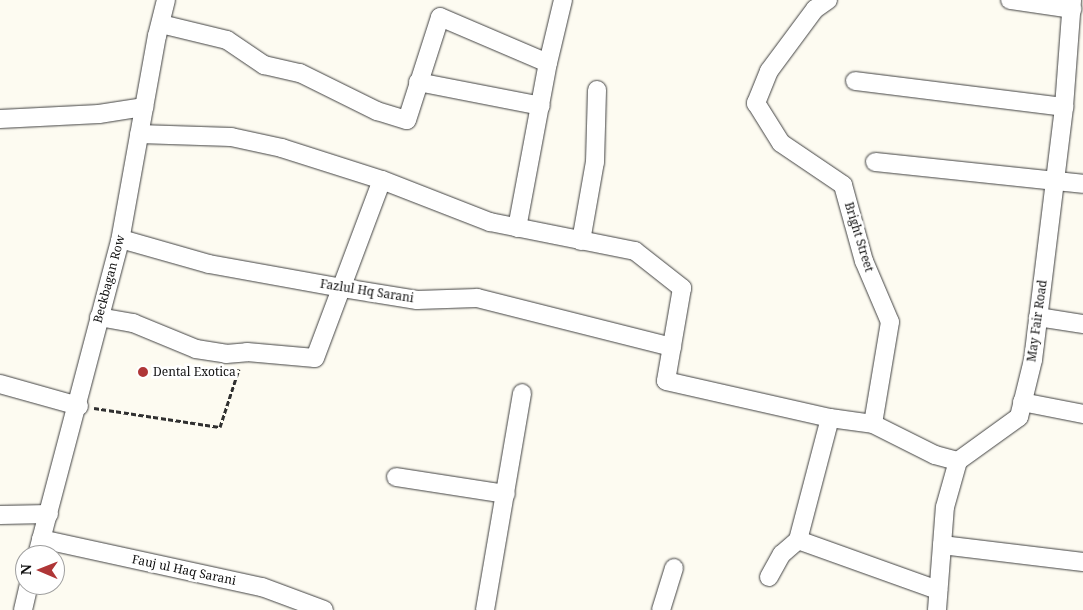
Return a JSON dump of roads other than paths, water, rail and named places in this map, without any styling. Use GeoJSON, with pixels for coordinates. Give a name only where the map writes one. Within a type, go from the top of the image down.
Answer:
{"type":"FeatureCollection","features":[{"type":"Feature","properties":{"kind":"street","name":"Beckbagan Row"},"geometry":{"type":"LineString","coordinates":[[40,545],[79,406],[99,317],[121,239],[144,107],[166,0]]}},
{"type":"Feature","properties":{"kind":"street"},"geometry":{"type":"LineString","coordinates":[[517,228],[548,63],[563,0]]}},
{"type":"Feature","properties":{"kind":"street"},"geometry":{"type":"LineString","coordinates":[[1010,0],[1072,4]]}},
{"type":"Feature","properties":{"kind":"street","name":"Bright Street"},"geometry":{"type":"LineString","coordinates":[[816,3],[769,71],[756,104],[781,144],[843,185],[864,261],[890,322],[873,424]]}},
{"type":"Feature","properties":{"kind":"street","name":"May Fair Road"},"geometry":{"type":"LineString","coordinates":[[958,461],[1019,417],[1033,360],[1064,107],[1072,4]]}},
{"type":"Feature","properties":{"kind":"street"},"geometry":{"type":"LineString","coordinates":[[161,24],[226,40],[264,65],[300,72],[377,111],[407,120],[440,17],[548,63]]}},
{"type":"Feature","properties":{"kind":"street"},"geometry":{"type":"LineString","coordinates":[[855,80],[1064,107]]}},
{"type":"Feature","properties":{"kind":"street"},"geometry":{"type":"LineString","coordinates":[[418,82],[541,106]]}},
{"type":"Feature","properties":{"kind":"street"},"geometry":{"type":"LineString","coordinates":[[581,241],[595,162],[597,90]]}},
{"type":"Feature","properties":{"kind":"street"},"geometry":{"type":"LineString","coordinates":[[0,119],[99,114],[144,107]]}},
{"type":"Feature","properties":{"kind":"street"},"geometry":{"type":"LineString","coordinates":[[140,134],[230,138],[282,148],[382,180],[490,222],[635,251],[682,288],[666,381],[830,418],[873,424],[935,455],[958,461],[945,507],[937,610]]}},
{"type":"Feature","properties":{"kind":"street"},"geometry":{"type":"LineString","coordinates":[[874,162],[1083,184]]}},
{"type":"Feature","properties":{"kind":"street"},"geometry":{"type":"LineString","coordinates":[[99,317],[133,323],[196,349],[226,354],[247,352],[315,358],[344,288],[382,180]]}},
{"type":"Feature","properties":{"kind":"street","name":"Fazlul Hq Sarani"},"geometry":{"type":"LineString","coordinates":[[121,239],[209,264],[344,288],[417,300],[477,298],[672,347]]}},
{"type":"Feature","properties":{"kind":"street"},"geometry":{"type":"LineString","coordinates":[[1038,318],[1083,324]]}},
{"type":"Feature","properties":{"kind":"street"},"geometry":{"type":"LineString","coordinates":[[0,384],[79,406]]}},
{"type":"Feature","properties":{"kind":"street"},"geometry":{"type":"LineString","coordinates":[[485,610],[522,393]]}},
{"type":"Feature","properties":{"kind":"street"},"geometry":{"type":"LineString","coordinates":[[1022,402],[1083,414]]}},
{"type":"Feature","properties":{"kind":"street"},"geometry":{"type":"LineString","coordinates":[[769,577],[782,554],[798,540],[830,418]]}},
{"type":"Feature","properties":{"kind":"street"},"geometry":{"type":"LineString","coordinates":[[396,477],[506,494]]}},
{"type":"Feature","properties":{"kind":"street"},"geometry":{"type":"LineString","coordinates":[[0,515],[49,514]]}},
{"type":"Feature","properties":{"kind":"street"},"geometry":{"type":"LineString","coordinates":[[798,540],[938,590]]}},
{"type":"Feature","properties":{"kind":"street"},"geometry":{"type":"LineString","coordinates":[[942,545],[1083,562]]}},
{"type":"Feature","properties":{"kind":"street","name":"Fauj ul Haq Sarani"},"geometry":{"type":"LineString","coordinates":[[65,552],[262,587],[324,610]]}},
{"type":"Feature","properties":{"kind":"street"},"geometry":{"type":"LineString","coordinates":[[661,610],[674,568]]}},
{"type":"Feature","properties":{"kind":"street"},"geometry":{"type":"LineString","coordinates":[[23,610],[27,595]]}},
{"type":"Feature","properties":{"kind":"place","name":"Dental Exotica"},"geometry":{"type":"Point","coordinates":[143,372]}}]}
